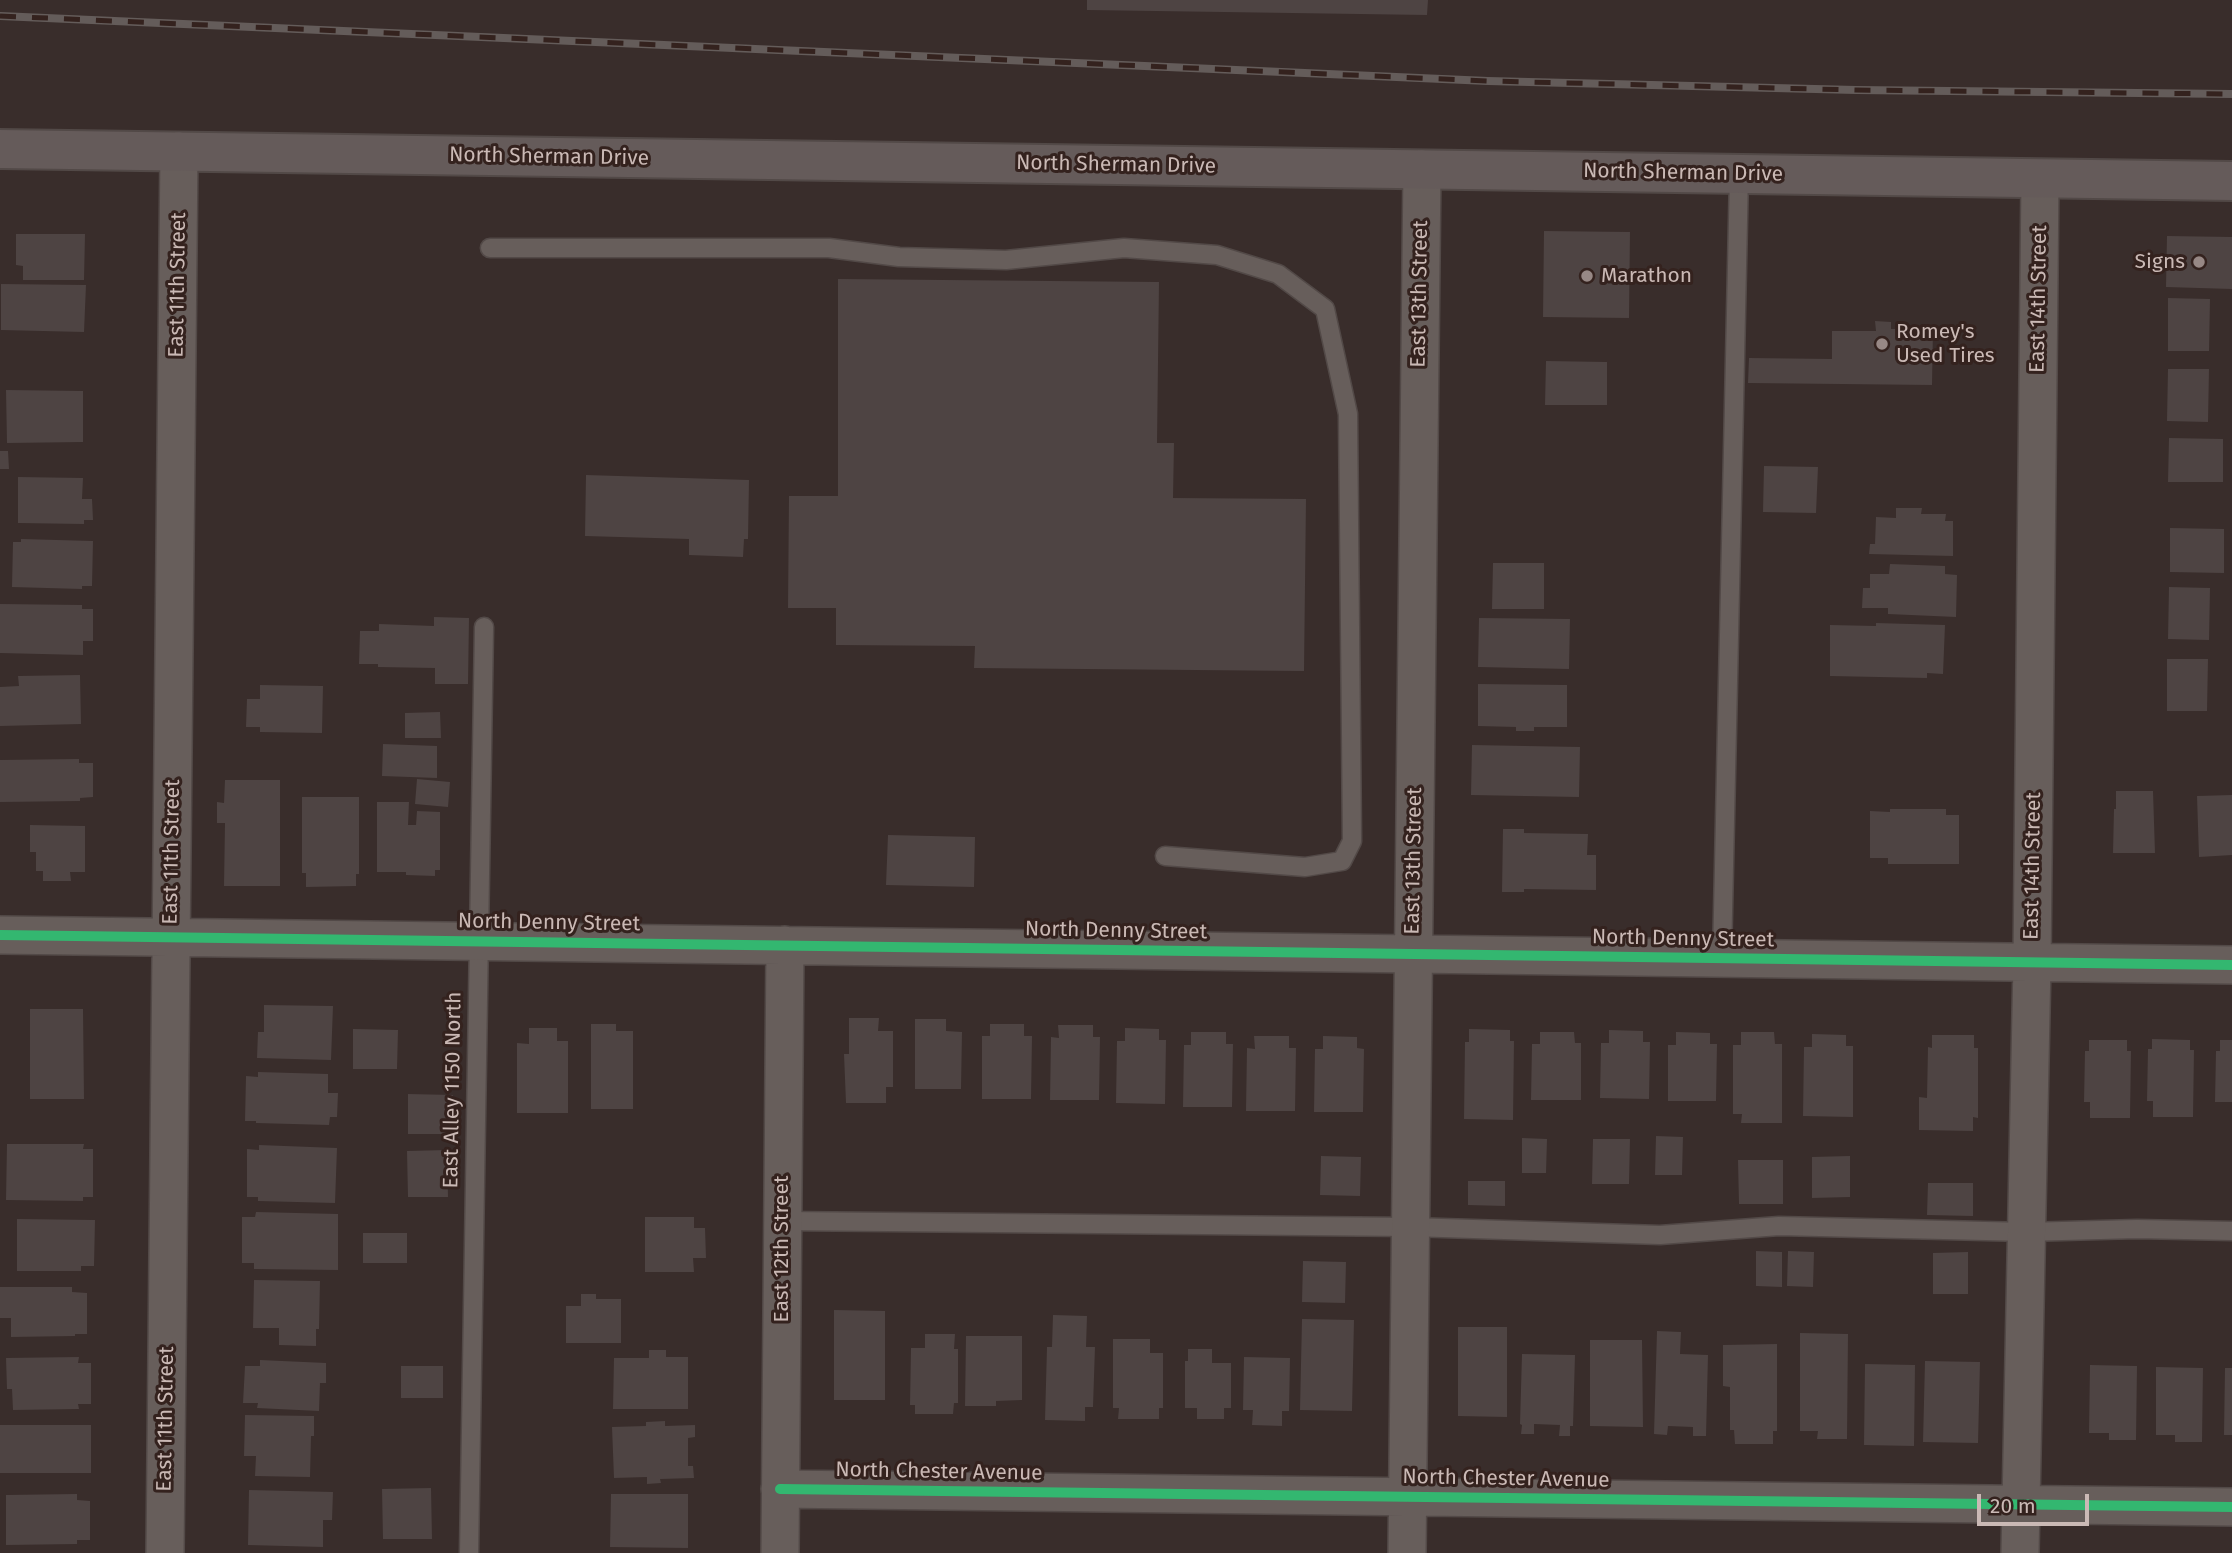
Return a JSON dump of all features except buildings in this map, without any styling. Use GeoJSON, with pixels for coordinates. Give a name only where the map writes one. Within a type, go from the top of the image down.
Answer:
{"type":"FeatureCollection","features":[{"type":"Feature","properties":{"kind":"main road","name":"North Sherman Drive"},"geometry":{"type":"LineString","coordinates":[[0,149],[2232,181]]}},
{"type":"Feature","properties":{"kind":"street","name":"East 11th Street"},"geometry":{"type":"LineString","coordinates":[[164,1553],[179,151]]}},
{"type":"Feature","properties":{"kind":"street","name":"East 13th Street"},"geometry":{"type":"LineString","coordinates":[[1407,1553],[1422,169]]}},
{"type":"Feature","properties":{"kind":"street","name":"East 14th Street"},"geometry":{"type":"LineString","coordinates":[[2020,1553],[2032,963],[2040,179]]}},
{"type":"Feature","properties":{"kind":"street","name":"North Denny Street"},"geometry":{"type":"LineString","coordinates":[[0,935],[2232,965]]}},
{"type":"Feature","properties":{"kind":"street","name":"East 12th Street"},"geometry":{"type":"LineString","coordinates":[[779,1553],[785,946]]}},
{"type":"Feature","properties":{"kind":"street","name":"North Chester Avenue"},"geometry":{"type":"LineString","coordinates":[[780,1489],[2232,1507]]}},
{"type":"Feature","properties":{"kind":"lane"},"geometry":{"type":"LineString","coordinates":[[1722,958],[1739,174]]}},
{"type":"Feature","properties":{"kind":"lane"},"geometry":{"type":"LineString","coordinates":[[490,248],[829,248],[899,257],[1006,260],[1124,248],[1217,255],[1278,274],[1325,309],[1348,414],[1352,841],[1342,861],[1306,867],[1165,856]]}},
{"type":"Feature","properties":{"kind":"lane","name":"East Alley 1150 North"},"geometry":{"type":"LineString","coordinates":[[469,1553],[484,627]]}},
{"type":"Feature","properties":{"kind":"lane"},"geometry":{"type":"LineString","coordinates":[[782,1221],[1410,1227],[1660,1235],[1779,1226],[2026,1232],[2137,1229],[2232,1231]]}},
{"type":"Feature","properties":{"kind":"railway"},"geometry":{"type":"LineString","coordinates":[[0,16],[1488,81],[1856,90],[2232,94]]}},
{"type":"Feature","properties":{"kind":"cycle path"},"geometry":{"type":"LineString","coordinates":[[0,935],[2232,965]]}},
{"type":"Feature","properties":{"kind":"cycle path"},"geometry":{"type":"LineString","coordinates":[[780,1489],[2232,1507]]}},
{"type":"Feature","properties":{"kind":"place","name":"Signs"},"geometry":{"type":"Point","coordinates":[2199,262]}},
{"type":"Feature","properties":{"kind":"place","name":"Marathon"},"geometry":{"type":"Point","coordinates":[1587,276]}},
{"type":"Feature","properties":{"kind":"place","name":"Romey's Used Tires"},"geometry":{"type":"Point","coordinates":[1882,344]}}]}
